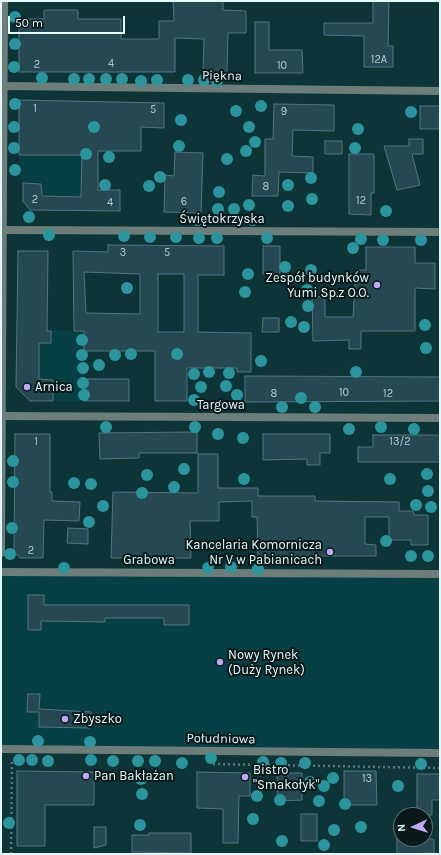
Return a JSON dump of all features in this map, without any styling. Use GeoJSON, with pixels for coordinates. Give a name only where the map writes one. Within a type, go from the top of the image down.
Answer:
{"type":"FeatureCollection","features":[{"type":"Feature","properties":{"kind":"street"},"geometry":{"type":"LineString","coordinates":[[1,553],[1,416],[4,230],[4,1]]}},
{"type":"Feature","properties":{"kind":"street","name":"Piękna"},"geometry":{"type":"LineString","coordinates":[[4,86],[440,90]]}},
{"type":"Feature","properties":{"kind":"street","name":"Świętokrzyska"},"geometry":{"type":"LineString","coordinates":[[4,230],[440,232]]}},
{"type":"Feature","properties":{"kind":"street","name":"Targowa"},"geometry":{"type":"LineString","coordinates":[[1,416],[440,418]]}},
{"type":"Feature","properties":{"kind":"street","name":"Grabowa"},"geometry":{"type":"LineString","coordinates":[[1,572],[440,574]]}},
{"type":"Feature","properties":{"kind":"street","name":"Południowa"},"geometry":{"type":"LineString","coordinates":[[1,750],[440,753]]}},
{"type":"Feature","properties":{"kind":"path"},"geometry":{"type":"LineString","coordinates":[[10,854],[11,761],[19,761]]}},
{"type":"Feature","properties":{"kind":"path"},"geometry":{"type":"LineString","coordinates":[[210,764],[440,768]]}},
{"type":"Feature","properties":{"kind":"shaded area"},"geometry":{"type":"Polygon","coordinates":[[[98,151],[97,211],[33,210],[33,207],[27,207],[23,201],[23,183],[19,155],[60,155],[98,151]]]}},
{"type":"Feature","properties":{"kind":"shaded area"},"geometry":{"type":"Polygon","coordinates":[[[17,330],[84,331],[84,401],[30,401],[17,359],[17,330]]]}},
{"type":"Feature","properties":{"kind":"shaded area","name":"Nowy Rynek (Duży Rynek)"},"geometry":{"type":"Polygon","coordinates":[[[1,572],[440,574],[440,753],[1,749],[1,572]]]}},
{"type":"Feature","properties":{"kind":"building"},"geometry":{"type":"Polygon","coordinates":[[[173,1],[223,1],[223,10],[246,11],[246,33],[228,33],[227,73],[203,72],[204,39],[175,38],[175,72],[19,72],[19,19],[44,19],[44,10],[78,10],[78,19],[121,19],[121,39],[159,39],[159,21],[174,21],[173,1]]]}},
{"type":"Feature","properties":{"kind":"building"},"geometry":{"type":"Polygon","coordinates":[[[373,1],[389,1],[388,46],[393,46],[393,67],[364,67],[364,36],[324,35],[324,23],[373,23],[373,1]]]}},
{"type":"Feature","properties":{"kind":"building"},"geometry":{"type":"Polygon","coordinates":[[[255,22],[269,22],[269,50],[302,50],[303,73],[255,73],[255,22]]]}},
{"type":"Feature","properties":{"kind":"building"},"geometry":{"type":"Polygon","coordinates":[[[19,100],[164,103],[164,128],[141,127],[141,151],[98,151],[98,190],[120,190],[120,211],[30,210],[23,201],[23,183],[41,184],[42,196],[81,197],[82,155],[19,155],[19,100]]]}},
{"type":"Feature","properties":{"kind":"building"},"geometry":{"type":"Polygon","coordinates":[[[274,104],[334,105],[334,131],[293,130],[292,156],[313,157],[313,173],[279,172],[278,196],[252,196],[253,175],[265,176],[265,139],[273,139],[274,104]]]}},
{"type":"Feature","properties":{"kind":"building"},"geometry":{"type":"Polygon","coordinates":[[[420,106],[440,106],[440,129],[420,129],[420,106]]]}},
{"type":"Feature","properties":{"kind":"building"},"geometry":{"type":"Polygon","coordinates":[[[409,139],[423,139],[423,154],[412,154],[420,185],[397,190],[384,146],[409,146],[409,139]]]}},
{"type":"Feature","properties":{"kind":"building"},"geometry":{"type":"Polygon","coordinates":[[[325,141],[342,141],[342,154],[325,154],[325,141]]]}},
{"type":"Feature","properties":{"kind":"building"},"geometry":{"type":"Polygon","coordinates":[[[175,152],[203,153],[201,213],[164,212],[165,175],[174,176],[175,152]]]}},
{"type":"Feature","properties":{"kind":"building"},"geometry":{"type":"Polygon","coordinates":[[[349,154],[374,154],[374,193],[371,193],[371,215],[349,214],[349,154]]]}},
{"type":"Feature","properties":{"kind":"building"},"geometry":{"type":"Polygon","coordinates":[[[108,245],[224,246],[224,275],[198,275],[198,332],[251,333],[251,372],[237,372],[237,368],[187,368],[187,401],[155,401],[155,351],[84,351],[84,331],[74,331],[73,251],[108,252],[108,245]],[[84,272],[86,313],[140,314],[140,274],[84,272]],[[158,274],[158,332],[184,332],[184,274],[158,274]]]}},
{"type":"Feature","properties":{"kind":"building"},"geometry":{"type":"Polygon","coordinates":[[[263,246],[280,246],[280,274],[263,274],[263,246]]]}},
{"type":"Feature","properties":{"kind":"building"},"geometry":{"type":"Polygon","coordinates":[[[366,247],[415,247],[415,263],[435,263],[435,289],[415,288],[415,331],[361,331],[361,349],[349,349],[349,340],[313,341],[312,296],[325,297],[325,317],[353,317],[356,270],[366,270],[366,247]]]}},
{"type":"Feature","properties":{"kind":"building"},"geometry":{"type":"Polygon","coordinates":[[[18,251],[48,251],[47,331],[51,331],[51,343],[39,343],[39,379],[53,380],[53,401],[30,401],[16,387],[18,251]]]}},
{"type":"Feature","properties":{"kind":"building"},"geometry":{"type":"Polygon","coordinates":[[[263,318],[279,318],[279,332],[262,332],[263,318]]]}},
{"type":"Feature","properties":{"kind":"building"},"geometry":{"type":"Polygon","coordinates":[[[245,376],[440,377],[440,401],[245,402],[245,376]]]}},
{"type":"Feature","properties":{"kind":"building"},"geometry":{"type":"Polygon","coordinates":[[[84,379],[129,379],[129,401],[84,401],[84,379]]]}},
{"type":"Feature","properties":{"kind":"building"},"geometry":{"type":"Polygon","coordinates":[[[197,432],[197,453],[139,453],[139,458],[100,459],[99,433],[197,432]]]}},
{"type":"Feature","properties":{"kind":"building"},"geometry":{"type":"Polygon","coordinates":[[[15,434],[50,434],[50,492],[52,492],[52,501],[80,502],[79,521],[44,520],[43,558],[20,558],[14,552],[15,434]]]}},
{"type":"Feature","properties":{"kind":"building"},"geometry":{"type":"Polygon","coordinates":[[[263,434],[330,434],[330,453],[320,453],[320,465],[307,465],[307,459],[263,460],[263,434]]]}},
{"type":"Feature","properties":{"kind":"building"},"geometry":{"type":"Polygon","coordinates":[[[373,435],[440,435],[440,462],[358,462],[358,447],[373,447],[373,435]]]}},
{"type":"Feature","properties":{"kind":"building"},"geometry":{"type":"Polygon","coordinates":[[[198,454],[218,454],[218,488],[258,488],[258,496],[315,496],[315,501],[399,502],[399,511],[413,511],[414,515],[428,515],[428,545],[411,545],[411,540],[389,540],[389,517],[365,517],[365,544],[376,545],[376,556],[258,556],[257,517],[252,517],[252,501],[219,502],[219,521],[190,521],[191,558],[111,558],[113,492],[198,493],[198,454]]]}},
{"type":"Feature","properties":{"kind":"building"},"geometry":{"type":"Polygon","coordinates":[[[68,528],[88,529],[88,544],[67,543],[68,528]]]}},
{"type":"Feature","properties":{"kind":"building"},"geometry":{"type":"Polygon","coordinates":[[[28,595],[44,595],[44,605],[189,605],[189,625],[164,625],[164,618],[105,618],[105,622],[41,621],[41,630],[28,630],[28,595]]]}},
{"type":"Feature","properties":{"kind":"building","name":"Zbyszko"},"geometry":{"type":"Polygon","coordinates":[[[28,694],[40,694],[39,709],[91,712],[90,728],[39,727],[39,712],[27,712],[28,694]]]}},
{"type":"Feature","properties":{"kind":"building"},"geometry":{"type":"Polygon","coordinates":[[[17,771],[94,772],[94,805],[45,805],[45,846],[17,846],[17,771]]]}},
{"type":"Feature","properties":{"kind":"building"},"geometry":{"type":"Polygon","coordinates":[[[344,771],[376,771],[377,805],[344,805],[344,771]]]}},
{"type":"Feature","properties":{"kind":"building"},"geometry":{"type":"Polygon","coordinates":[[[197,772],[250,773],[250,796],[239,796],[238,843],[223,843],[223,809],[197,808],[197,772]]]}},
{"type":"Feature","properties":{"kind":"building"},"geometry":{"type":"Polygon","coordinates":[[[277,773],[302,773],[302,800],[278,801],[277,773]]]}},
{"type":"Feature","properties":{"kind":"building"},"geometry":{"type":"Polygon","coordinates":[[[417,774],[440,774],[440,800],[432,800],[432,807],[417,807],[417,774]]]}},
{"type":"Feature","properties":{"kind":"building"},"geometry":{"type":"Polygon","coordinates":[[[301,814],[317,814],[317,841],[301,841],[301,814]]]}},
{"type":"Feature","properties":{"kind":"building"},"geometry":{"type":"Polygon","coordinates":[[[94,827],[106,827],[106,845],[94,848],[94,827]]]}},
{"type":"Feature","properties":{"kind":"building"},"geometry":{"type":"Polygon","coordinates":[[[149,833],[191,833],[191,853],[132,852],[132,835],[149,835],[149,833]]]}},
{"type":"Feature","properties":{"kind":"building"},"geometry":{"type":"Polygon","coordinates":[[[434,840],[434,853],[397,854],[397,847],[433,847],[434,840]]]}},
{"type":"Feature","properties":{"kind":"place","name":"Zespół budynków Yumi Sp.z O.O."},"geometry":{"type":"Point","coordinates":[377,285]}},
{"type":"Feature","properties":{"kind":"place","name":"Arnica"},"geometry":{"type":"Point","coordinates":[27,387]}},
{"type":"Feature","properties":{"kind":"place","name":"Kancelaria Komornicza Nr V w Pabianicach"},"geometry":{"type":"Point","coordinates":[330,552]}},
{"type":"Feature","properties":{"kind":"place","name":"Nowy Rynek (Duży Rynek)"},"geometry":{"type":"Point","coordinates":[220,662]}},
{"type":"Feature","properties":{"kind":"place","name":"Zbyszko"},"geometry":{"type":"Point","coordinates":[65,719]}},
{"type":"Feature","properties":{"kind":"place","name":"Pan Bakłażan"},"geometry":{"type":"Point","coordinates":[86,776]}},
{"type":"Feature","properties":{"kind":"place","name":"Bistro \"Smakołyk\""},"geometry":{"type":"Point","coordinates":[245,777]}}]}
